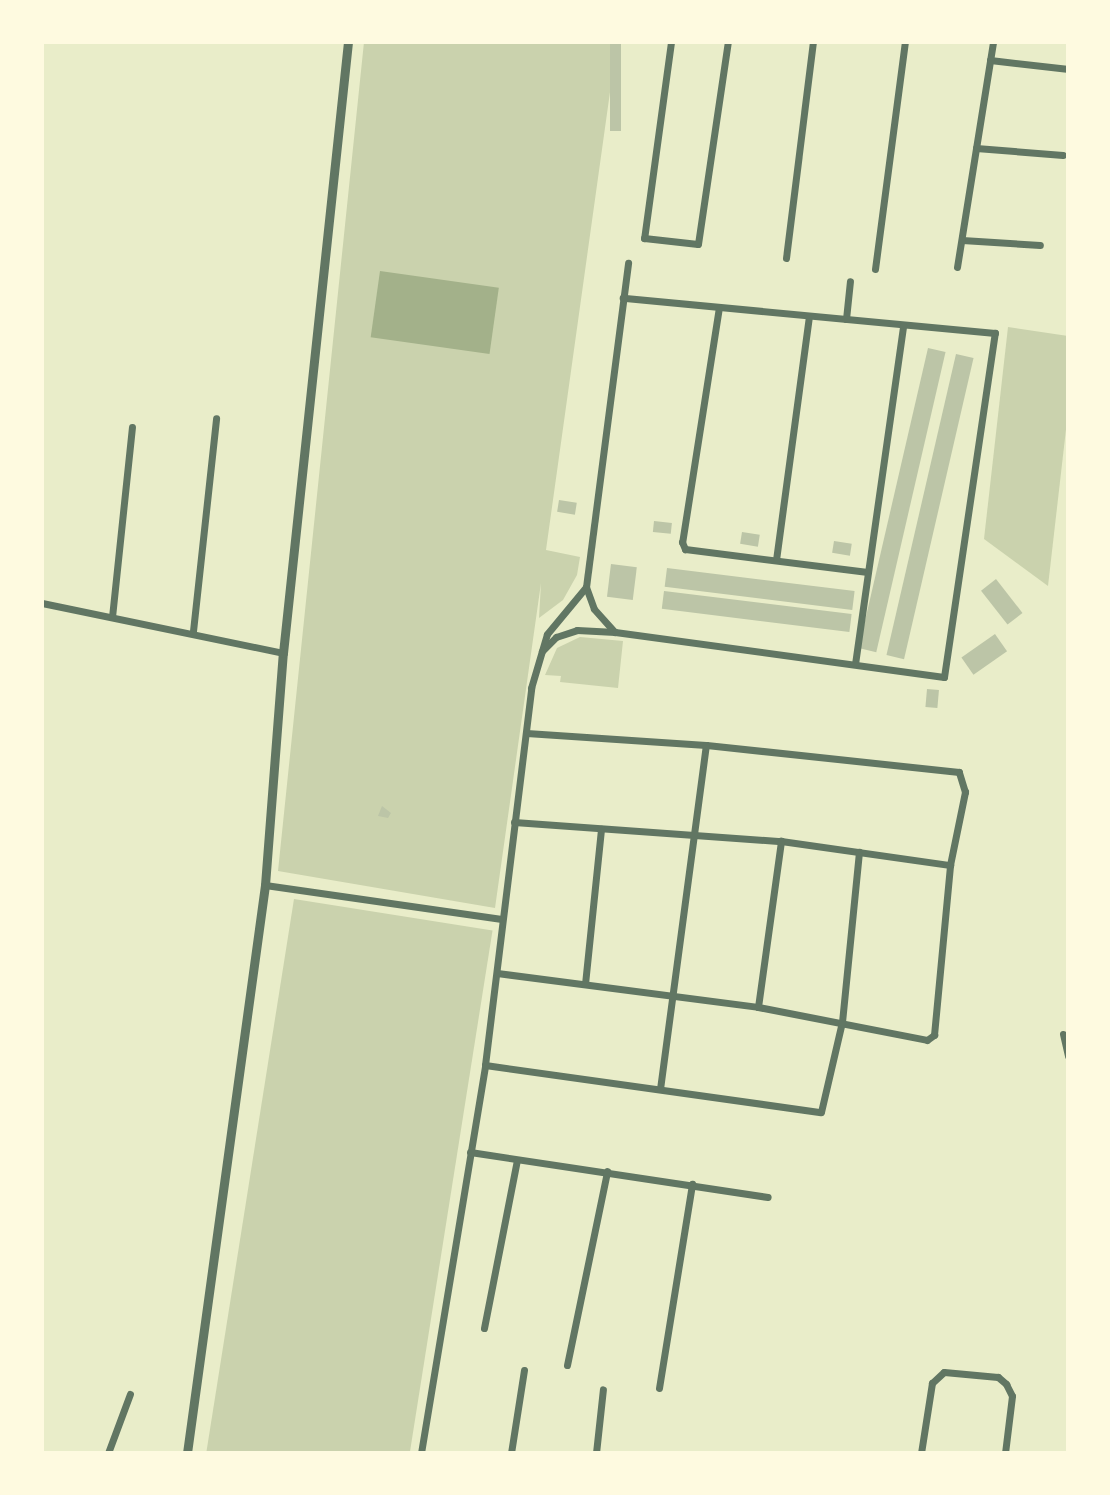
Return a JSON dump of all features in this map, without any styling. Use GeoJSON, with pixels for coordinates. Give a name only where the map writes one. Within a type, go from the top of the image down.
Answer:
{"type":"FeatureCollection","features":[{"type":"Feature","properties":{"kind":"street"},"geometry":{"type":"LineString","coordinates":[[187,1453],[265,885],[283,653],[348,42]]}},
{"type":"Feature","properties":{"kind":"street"},"geometry":{"type":"LineString","coordinates":[[671,42],[644,238],[698,244],[728,42]]}},
{"type":"Feature","properties":{"kind":"street"},"geometry":{"type":"LineString","coordinates":[[786,258],[813,42]]}},
{"type":"Feature","properties":{"kind":"street"},"geometry":{"type":"LineString","coordinates":[[875,269],[905,42]]}},
{"type":"Feature","properties":{"kind":"street"},"geometry":{"type":"LineString","coordinates":[[957,267],[993,42]]}},
{"type":"Feature","properties":{"kind":"street"},"geometry":{"type":"LineString","coordinates":[[990,60],[1068,69]]}},
{"type":"Feature","properties":{"kind":"street"},"geometry":{"type":"LineString","coordinates":[[976,148],[1063,155]]}},
{"type":"Feature","properties":{"kind":"street"},"geometry":{"type":"LineString","coordinates":[[962,240],[1040,245]]}},
{"type":"Feature","properties":{"kind":"street"},"geometry":{"type":"LineString","coordinates":[[615,632],[594,609],[586,587],[628,263]]}},
{"type":"Feature","properties":{"kind":"street"},"geometry":{"type":"LineString","coordinates":[[846,319],[850,281]]}},
{"type":"Feature","properties":{"kind":"street"},"geometry":{"type":"LineString","coordinates":[[537,655],[556,637],[577,630],[615,632],[944,677],[995,333],[623,298]]}},
{"type":"Feature","properties":{"kind":"street"},"geometry":{"type":"LineString","coordinates":[[719,307],[682,542],[685,549],[868,572]]}},
{"type":"Feature","properties":{"kind":"street"},"geometry":{"type":"LineString","coordinates":[[776,560],[809,316]]}},
{"type":"Feature","properties":{"kind":"street"},"geometry":{"type":"LineString","coordinates":[[855,664],[903,325]]}},
{"type":"Feature","properties":{"kind":"street"},"geometry":{"type":"LineString","coordinates":[[193,631],[216,418]]}},
{"type":"Feature","properties":{"kind":"street"},"geometry":{"type":"LineString","coordinates":[[112,617],[132,427]]}},
{"type":"Feature","properties":{"kind":"street"},"geometry":{"type":"LineString","coordinates":[[421,1453],[485,1065],[537,655],[547,634],[586,587]]}},
{"type":"Feature","properties":{"kind":"street"},"geometry":{"type":"LineString","coordinates":[[42,603],[193,631],[283,653]]}},
{"type":"Feature","properties":{"kind":"street"},"geometry":{"type":"LineString","coordinates":[[497,973],[758,1007],[927,1040],[934,1035],[950,865],[964,779],[959,772],[706,745],[526,733]]}},
{"type":"Feature","properties":{"kind":"street"},"geometry":{"type":"LineString","coordinates":[[660,1089],[706,745]]}},
{"type":"Feature","properties":{"kind":"street"},"geometry":{"type":"LineString","coordinates":[[514,822],[781,841],[950,865]]}},
{"type":"Feature","properties":{"kind":"street"},"geometry":{"type":"LineString","coordinates":[[585,984],[601,829]]}},
{"type":"Feature","properties":{"kind":"street"},"geometry":{"type":"LineString","coordinates":[[758,1007],[781,841]]}},
{"type":"Feature","properties":{"kind":"street"},"geometry":{"type":"LineString","coordinates":[[485,1065],[821,1112],[827,1106],[842,1022],[859,852]]}},
{"type":"Feature","properties":{"kind":"street"},"geometry":{"type":"LineString","coordinates":[[265,885],[502,919]]}},
{"type":"Feature","properties":{"kind":"street"},"geometry":{"type":"LineString","coordinates":[[1063,1034],[1068,1056]]}},
{"type":"Feature","properties":{"kind":"street"},"geometry":{"type":"LineString","coordinates":[[470,1152],[768,1197]]}},
{"type":"Feature","properties":{"kind":"street"},"geometry":{"type":"LineString","coordinates":[[484,1328],[517,1160]]}},
{"type":"Feature","properties":{"kind":"street"},"geometry":{"type":"LineString","coordinates":[[567,1365],[607,1171]]}},
{"type":"Feature","properties":{"kind":"street"},"geometry":{"type":"LineString","coordinates":[[659,1388],[692,1184]]}},
{"type":"Feature","properties":{"kind":"street"},"geometry":{"type":"LineString","coordinates":[[511,1453],[524,1370]]}},
{"type":"Feature","properties":{"kind":"street"},"geometry":{"type":"LineString","coordinates":[[921,1453],[932,1383],[944,1372],[998,1377],[1006,1384],[1012,1396],[1005,1453]]}},
{"type":"Feature","properties":{"kind":"street"},"geometry":{"type":"LineString","coordinates":[[596,1453],[603,1389]]}},
{"type":"Feature","properties":{"kind":"street"},"geometry":{"type":"LineString","coordinates":[[108,1453],[130,1394]]}},
{"type":"Feature","properties":{"kind":"shaded area"},"geometry":{"type":"Polygon","coordinates":[[[364,42],[617,42],[546,550],[580,557],[577,575],[563,600],[539,618],[541,583],[495,908],[278,871],[364,42]]]}},
{"type":"Feature","properties":{"kind":"shaded area"},"geometry":{"type":"Polygon","coordinates":[[[380,271],[499,288],[490,354],[371,337],[380,271]]]}},
{"type":"Feature","properties":{"kind":"shaded area"},"geometry":{"type":"Polygon","coordinates":[[[1008,327],[1068,336],[1068,412],[1048,586],[984,539],[1008,327]]]}},
{"type":"Feature","properties":{"kind":"shaded area"},"geometry":{"type":"Polygon","coordinates":[[[580,637],[623,641],[618,688],[560,682],[561,676],[545,675],[557,648],[580,637]]]}},
{"type":"Feature","properties":{"kind":"shaded area"},"geometry":{"type":"Polygon","coordinates":[[[294,899],[493,930],[410,1453],[206,1452],[294,899]]]}},
{"type":"Feature","properties":{"kind":"building"},"geometry":{"type":"Polygon","coordinates":[[[610,42],[621,42],[621,131],[610,131],[610,42]]]}},
{"type":"Feature","properties":{"kind":"building"},"geometry":{"type":"Polygon","coordinates":[[[928,348],[946,352],[876,652],[859,648],[928,348]]]}},
{"type":"Feature","properties":{"kind":"building"},"geometry":{"type":"Polygon","coordinates":[[[956,354],[974,358],[904,659],[886,655],[956,354]]]}},
{"type":"Feature","properties":{"kind":"building"},"geometry":{"type":"Polygon","coordinates":[[[559,500],[577,503],[575,515],[557,512],[559,500]]]}},
{"type":"Feature","properties":{"kind":"building"},"geometry":{"type":"Polygon","coordinates":[[[654,521],[672,523],[671,534],[653,532],[654,521]]]}},
{"type":"Feature","properties":{"kind":"building"},"geometry":{"type":"Polygon","coordinates":[[[742,532],[760,535],[758,547],[740,544],[742,532]]]}},
{"type":"Feature","properties":{"kind":"building"},"geometry":{"type":"Polygon","coordinates":[[[834,541],[852,544],[850,556],[832,553],[834,541]]]}},
{"type":"Feature","properties":{"kind":"building"},"geometry":{"type":"Polygon","coordinates":[[[611,564],[637,567],[633,600],[607,597],[611,564]]]}},
{"type":"Feature","properties":{"kind":"building"},"geometry":{"type":"Polygon","coordinates":[[[667,568],[855,591],[852,610],[665,587],[667,568]]]}},
{"type":"Feature","properties":{"kind":"building"},"geometry":{"type":"Polygon","coordinates":[[[996,579],[1022,613],[1008,625],[981,591],[996,579]]]}},
{"type":"Feature","properties":{"kind":"building"},"geometry":{"type":"Polygon","coordinates":[[[664,591],[852,614],[849,632],[662,609],[664,591]]]}},
{"type":"Feature","properties":{"kind":"building"},"geometry":{"type":"Polygon","coordinates":[[[995,634],[1007,651],[973,675],[961,658],[995,634]]]}},
{"type":"Feature","properties":{"kind":"building"},"geometry":{"type":"Polygon","coordinates":[[[927,689],[939,690],[937,708],[925,707],[927,689]]]}},
{"type":"Feature","properties":{"kind":"building"},"geometry":{"type":"Polygon","coordinates":[[[382,806],[391,813],[388,818],[378,816],[382,806]]]}}]}
